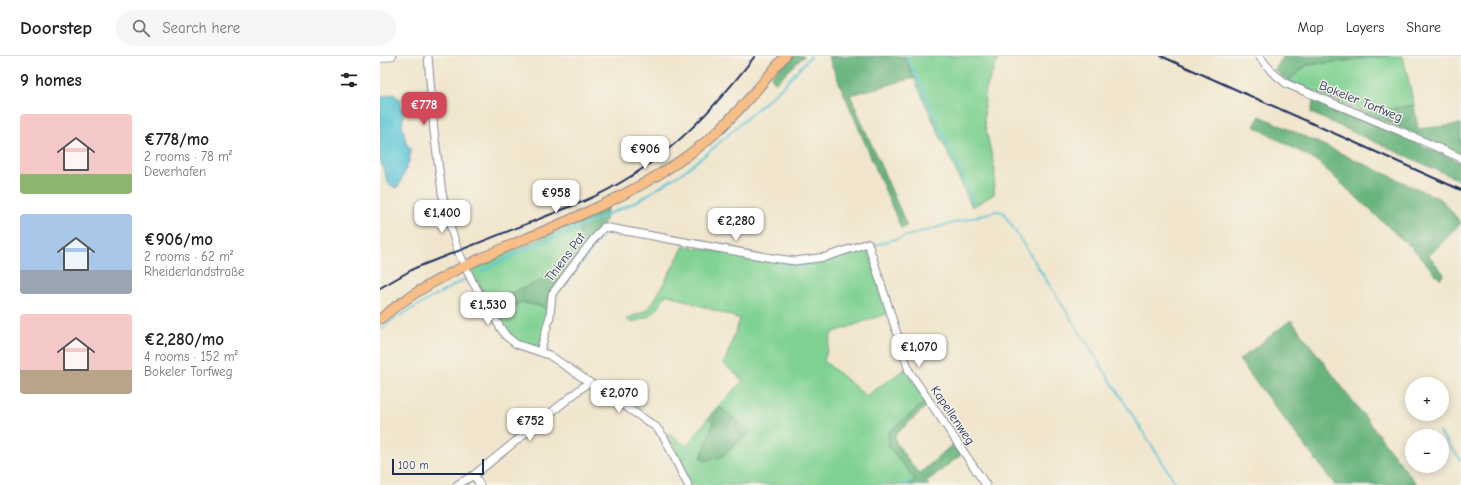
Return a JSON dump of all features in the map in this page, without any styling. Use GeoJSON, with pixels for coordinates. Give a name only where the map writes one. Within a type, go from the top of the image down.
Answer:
{"type":"FeatureCollection","features":[{"type":"Feature","properties":{"kind":"main road"},"geometry":{"type":"LineString","coordinates":[[380,319],[439,279],[588,212],[659,174],[709,139],[752,95],[785,56]]}},
{"type":"Feature","properties":{"kind":"street"},"geometry":{"type":"LineString","coordinates":[[380,59],[392,56]]}},
{"type":"Feature","properties":{"kind":"street"},"geometry":{"type":"LineString","coordinates":[[428,56],[434,131],[442,193],[451,229],[472,281],[506,336],[512,341],[520,347],[549,355],[656,427],[664,437],[688,485]]}},
{"type":"Feature","properties":{"kind":"street","name":"Bokeler Torfweg"},"geometry":{"type":"LineString","coordinates":[[1259,56],[1272,72],[1286,84],[1400,130],[1461,158]]}},
{"type":"Feature","properties":{"kind":"street","name":"Kapellenweg"},"geometry":{"type":"LineString","coordinates":[[604,227],[795,261],[826,257],[868,243],[909,371],[986,485]]}},
{"type":"Feature","properties":{"kind":"street","name":"Thiens Pat"},"geometry":{"type":"LineString","coordinates":[[540,352],[550,316],[552,294],[604,227]]}},
{"type":"Feature","properties":{"kind":"street"},"geometry":{"type":"LineString","coordinates":[[457,485],[474,475],[590,382]]}},
{"type":"Feature","properties":{"kind":"street"},"geometry":{"type":"LineString","coordinates":[[474,475],[480,485]]}},
{"type":"Feature","properties":{"kind":"green space"},"geometry":{"type":"Polygon","coordinates":[[[790,56],[804,56],[776,83],[771,77],[790,56]]]}},
{"type":"Feature","properties":{"kind":"green space"},"geometry":{"type":"Polygon","coordinates":[[[828,56],[904,56],[914,78],[850,95],[907,226],[901,228],[828,56]]]}},
{"type":"Feature","properties":{"kind":"green space"},"geometry":{"type":"Polygon","coordinates":[[[904,56],[999,56],[985,92],[984,121],[995,170],[994,194],[972,207],[904,56]]]}},
{"type":"Feature","properties":{"kind":"green space"},"geometry":{"type":"Polygon","coordinates":[[[1284,56],[1387,56],[1307,65],[1288,81],[1274,70],[1284,56]]]}},
{"type":"Feature","properties":{"kind":"green space"},"geometry":{"type":"Polygon","coordinates":[[[1387,56],[1403,56],[1414,105],[1366,113],[1288,81],[1307,65],[1387,56]]]}},
{"type":"Feature","properties":{"kind":"green space"},"geometry":{"type":"Polygon","coordinates":[[[1314,99],[1461,162],[1461,181],[1311,113],[1314,99]]]}},
{"type":"Feature","properties":{"kind":"green space"},"geometry":{"type":"Polygon","coordinates":[[[1414,105],[1418,129],[1461,124],[1461,154],[1366,113],[1414,105]]]}},
{"type":"Feature","properties":{"kind":"green space"},"geometry":{"type":"Polygon","coordinates":[[[1260,116],[1442,200],[1461,223],[1429,256],[1444,274],[1440,279],[1418,254],[1318,162],[1254,126],[1260,116]]]}},
{"type":"Feature","properties":{"kind":"green space"},"geometry":{"type":"Polygon","coordinates":[[[608,207],[604,224],[550,294],[549,308],[521,302],[498,318],[490,305],[510,293],[553,274],[571,254],[580,237],[580,221],[608,207]]]}},
{"type":"Feature","properties":{"kind":"green space"},"geometry":{"type":"Polygon","coordinates":[[[580,221],[580,237],[571,254],[553,274],[510,293],[490,305],[472,274],[475,268],[580,221]]]}},
{"type":"Feature","properties":{"kind":"green space"},"geometry":{"type":"Polygon","coordinates":[[[684,246],[795,263],[867,246],[888,313],[832,333],[824,361],[866,396],[905,369],[926,401],[888,433],[889,447],[915,479],[909,485],[691,485],[667,433],[687,446],[708,418],[714,422],[701,458],[751,432],[718,406],[743,381],[724,364],[740,319],[666,294],[656,310],[649,316],[631,322],[626,319],[645,311],[654,301],[684,246]]]}},
{"type":"Feature","properties":{"kind":"green space"},"geometry":{"type":"Polygon","coordinates":[[[521,302],[549,308],[539,349],[520,343],[504,327],[498,318],[521,302]]]}},
{"type":"Feature","properties":{"kind":"green space"},"geometry":{"type":"Polygon","coordinates":[[[1291,320],[1405,469],[1405,473],[1408,473],[1417,485],[1335,485],[1239,360],[1291,320]]]}},
{"type":"Feature","properties":{"kind":"green space"},"geometry":{"type":"Polygon","coordinates":[[[926,401],[928,405],[895,435],[896,443],[919,474],[954,443],[962,454],[926,482],[929,485],[909,485],[915,479],[889,447],[888,433],[926,401]]]}},
{"type":"Feature","properties":{"kind":"green space"},"geometry":{"type":"Polygon","coordinates":[[[718,406],[751,432],[721,457],[705,461],[701,458],[714,423],[708,418],[718,406]]]}},
{"type":"Feature","properties":{"kind":"water"},"geometry":{"type":"Polygon","coordinates":[[[393,94],[399,98],[404,115],[402,124],[406,143],[411,148],[409,161],[399,186],[395,188],[388,183],[380,159],[380,97],[393,94]]]}},
{"type":"Feature","properties":{"kind":"waterway"},"geometry":{"type":"LineString","coordinates":[[481,272],[524,250],[636,202],[682,173],[710,151],[784,85],[811,56]]}},
{"type":"Feature","properties":{"kind":"waterway"},"geometry":{"type":"LineString","coordinates":[[907,56],[974,202]]}},
{"type":"Feature","properties":{"kind":"waterway"},"geometry":{"type":"LineString","coordinates":[[875,245],[996,211],[1003,212],[1177,485]]}},
{"type":"Feature","properties":{"kind":"waterway"},"geometry":{"type":"LineString","coordinates":[[564,287],[605,232],[609,231]]}},
{"type":"Feature","properties":{"kind":"waterway"},"geometry":{"type":"LineString","coordinates":[[847,254],[865,248]]}},
{"type":"Feature","properties":{"kind":"waterway"},"geometry":{"type":"LineString","coordinates":[[779,262],[800,266],[821,261]]}},
{"type":"Feature","properties":{"kind":"waterway"},"geometry":{"type":"LineString","coordinates":[[380,330],[394,319],[467,278]]}},
{"type":"Feature","properties":{"kind":"waterway"},"geometry":{"type":"LineString","coordinates":[[1449,445],[1461,460]]}},
{"type":"Feature","properties":{"kind":"waterway"},"geometry":{"type":"LineString","coordinates":[[906,485],[911,480]]}},
{"type":"Feature","properties":{"kind":"railway"},"geometry":{"type":"LineString","coordinates":[[380,288],[415,268],[582,202],[634,175],[678,141],[699,121],[737,79],[755,56]]}},
{"type":"Feature","properties":{"kind":"railway"},"geometry":{"type":"LineString","coordinates":[[1161,56],[1461,190]]}}]}
